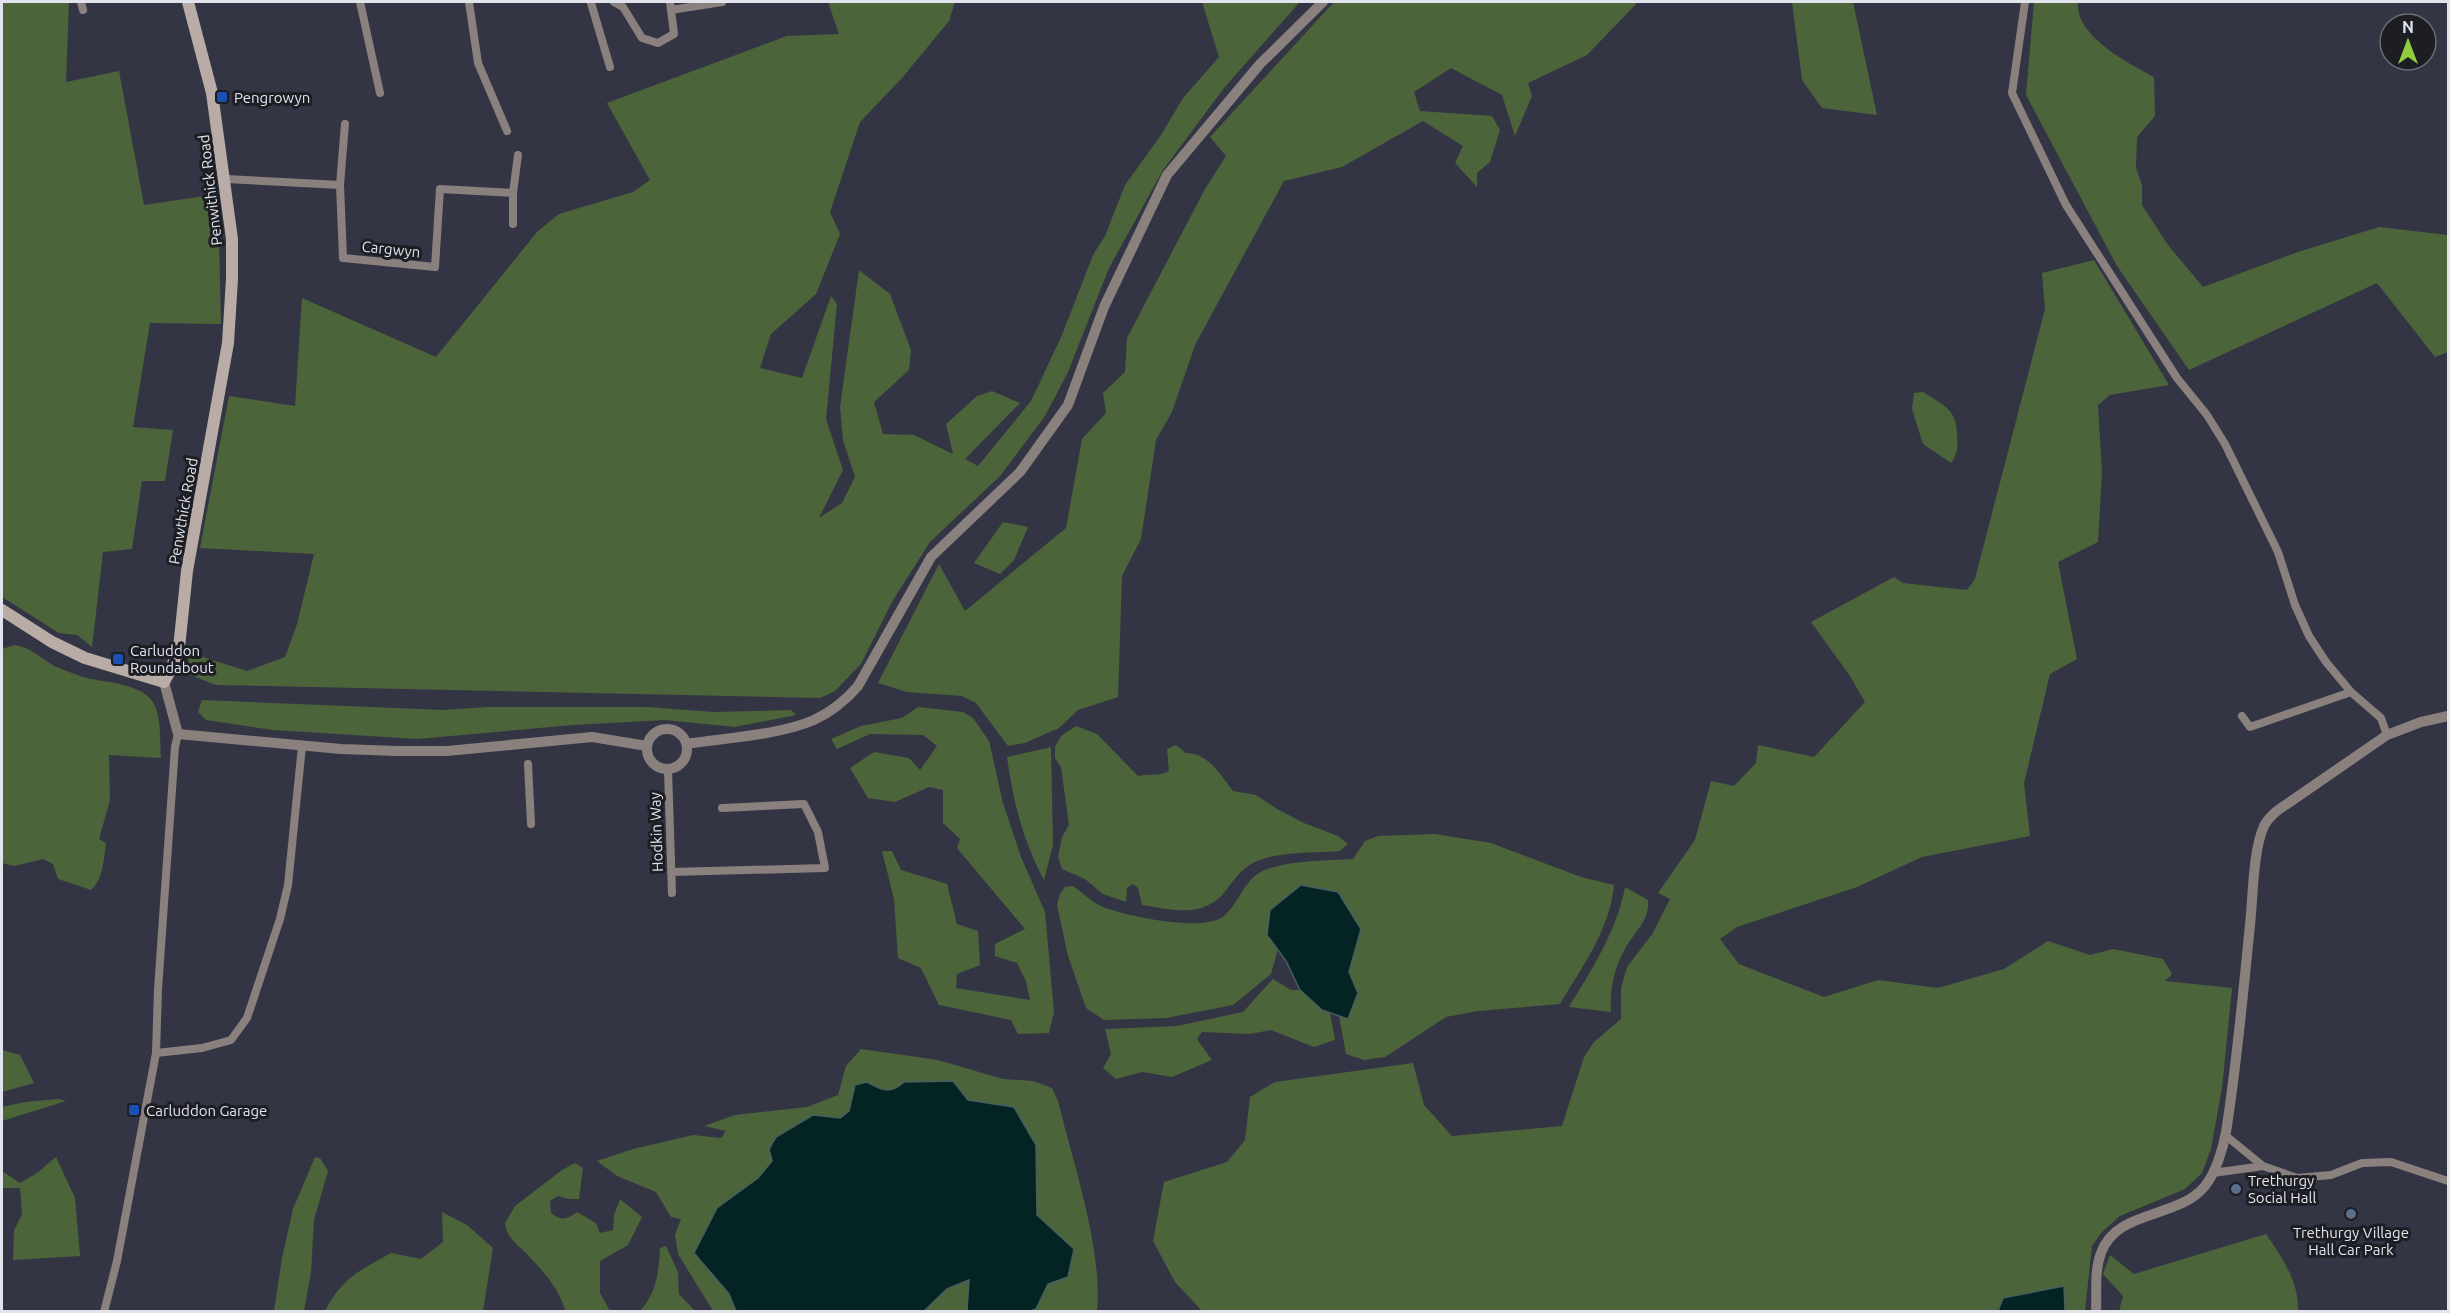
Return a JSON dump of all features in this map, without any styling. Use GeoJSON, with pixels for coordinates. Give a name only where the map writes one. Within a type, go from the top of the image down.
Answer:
{"type":"FeatureCollection","features":[{"type":"Feature","properties":{"kind":"main road","name":"Penwithick Road"},"geometry":{"type":"LineString","coordinates":[[188,2],[212,93],[225,179],[232,239],[228,343]]}},
{"type":"Feature","properties":{"kind":"main road","name":"Penwthick Road"},"geometry":{"type":"LineString","coordinates":[[164,682],[179,648],[186,575],[228,343]]}},
{"type":"Feature","properties":{"kind":"main road"},"geometry":{"type":"LineString","coordinates":[[2,610],[52,642],[85,658],[164,682]]}},
{"type":"Feature","properties":{"kind":"street"},"geometry":{"type":"LineString","coordinates":[[360,2],[380,93]]}},
{"type":"Feature","properties":{"kind":"street"},"geometry":{"type":"LineString","coordinates":[[469,2],[478,63],[507,130]]}},
{"type":"Feature","properties":{"kind":"street"},"geometry":{"type":"LineString","coordinates":[[593,2],[610,67]]}},
{"type":"Feature","properties":{"kind":"street"},"geometry":{"type":"LineString","coordinates":[[614,2],[623,7],[642,38],[658,43],[674,34],[671,6],[722,2]]}},
{"type":"Feature","properties":{"kind":"street"},"geometry":{"type":"LineString","coordinates":[[687,744],[770,732],[814,720],[845,700],[858,686],[931,556],[1020,472],[1068,405],[1104,307],[1167,175],[1260,64],[1323,2]]}},
{"type":"Feature","properties":{"kind":"street"},"geometry":{"type":"LineString","coordinates":[[2025,2],[2012,93],[2066,205],[2177,378],[2207,415],[2225,444],[2278,552],[2295,605],[2309,636],[2326,662],[2351,692],[2381,718],[2387,735]]}},
{"type":"Feature","properties":{"kind":"street"},"geometry":{"type":"LineString","coordinates":[[225,179],[340,185],[345,124]]}},
{"type":"Feature","properties":{"kind":"street"},"geometry":{"type":"LineString","coordinates":[[513,224],[513,193],[518,155]]}},
{"type":"Feature","properties":{"kind":"street","name":"Cargwyn"},"geometry":{"type":"LineString","coordinates":[[340,185],[343,258],[435,267],[440,189],[513,193]]}},
{"type":"Feature","properties":{"kind":"street"},"geometry":{"type":"LineString","coordinates":[[104,1311],[117,1261],[156,1053],[159,978],[175,747],[178,735],[164,682]]}},
{"type":"Feature","properties":{"kind":"street"},"geometry":{"type":"LineString","coordinates":[[2242,716],[2250,727],[2351,692]]}},
{"type":"Feature","properties":{"kind":"street"},"geometry":{"type":"LineString","coordinates":[[2096,1311],[2097,1270],[2100,1253],[2107,1240],[2124,1227],[2189,1199],[2204,1188],[2213,1173],[2225,1135],[2241,1009],[2254,871],[2264,826],[2286,804],[2387,735],[2421,722],[2448,716]]}},
{"type":"Feature","properties":{"kind":"street"},"geometry":{"type":"LineString","coordinates":[[669,729],[681,734],[688,750],[684,762],[668,770],[652,763],[648,758],[647,746],[657,731],[669,729]]}},
{"type":"Feature","properties":{"kind":"street"},"geometry":{"type":"LineString","coordinates":[[178,735],[386,751],[447,751],[592,737],[647,746]]}},
{"type":"Feature","properties":{"kind":"street"},"geometry":{"type":"LineString","coordinates":[[156,1053],[202,1048],[231,1040],[247,1018],[280,919],[288,885],[302,746]]}},
{"type":"Feature","properties":{"kind":"street"},"geometry":{"type":"LineString","coordinates":[[528,764],[531,824]]}},
{"type":"Feature","properties":{"kind":"street","name":"Hodkin Way"},"geometry":{"type":"LineString","coordinates":[[668,770],[672,893]]}},
{"type":"Feature","properties":{"kind":"street"},"geometry":{"type":"LineString","coordinates":[[671,872],[825,868],[818,832],[804,804],[722,808]]}},
{"type":"Feature","properties":{"kind":"street"},"geometry":{"type":"LineString","coordinates":[[2225,1135],[2263,1166],[2297,1178],[2331,1175],[2362,1163],[2391,1162],[2448,1181]]}},
{"type":"Feature","properties":{"kind":"street"},"geometry":{"type":"LineString","coordinates":[[2213,1173],[2263,1166]]}},
{"type":"Feature","properties":{"kind":"green space"},"geometry":{"type":"Polygon","coordinates":[[[2,2],[69,2],[66,82],[119,71],[144,205],[218,194],[221,324],[150,323],[133,427],[173,430],[165,481],[142,481],[132,549],[103,552],[92,647],[77,635],[59,633],[2,597],[2,2]]]}},
{"type":"Feature","properties":{"kind":"green space"},"geometry":{"type":"Polygon","coordinates":[[[828,2],[955,2],[949,21],[902,78],[860,122],[830,212],[840,234],[816,294],[771,334],[760,368],[802,378],[831,296],[837,304],[826,419],[843,470],[819,518],[842,503],[855,477],[843,440],[840,407],[859,270],[890,294],[911,350],[909,370],[874,402],[883,434],[914,435],[953,454],[946,424],[977,396],[992,391],[1020,403],[965,459],[978,466],[1031,401],[1062,335],[1093,255],[1105,236],[1125,185],[1161,135],[1183,98],[1219,57],[1202,2],[1299,2],[1224,88],[1163,170],[1109,268],[1068,372],[1045,416],[1000,476],[930,542],[893,600],[861,664],[835,691],[820,698],[216,685],[190,675],[187,652],[247,671],[285,657],[297,624],[314,554],[200,548],[229,396],[295,406],[302,298],[436,357],[537,232],[559,214],[633,192],[650,180],[607,103],[787,36],[839,34],[828,2]]]}},
{"type":"Feature","properties":{"kind":"green space"},"geometry":{"type":"Polygon","coordinates":[[[1334,2],[1638,2],[1587,55],[1528,83],[1532,96],[1515,136],[1502,95],[1451,68],[1414,92],[1420,111],[1492,116],[1500,130],[1490,162],[1477,173],[1477,187],[1455,163],[1463,146],[1423,121],[1342,167],[1284,181],[1195,345],[1172,412],[1156,440],[1141,539],[1122,576],[1118,697],[1078,710],[1059,728],[1025,743],[1008,746],[976,703],[962,696],[907,692],[878,683],[939,564],[965,611],[1066,528],[1082,439],[1106,413],[1103,393],[1125,372],[1127,338],[1205,189],[1226,156],[1210,137],[1334,2]]]}},
{"type":"Feature","properties":{"kind":"green space"},"geometry":{"type":"Polygon","coordinates":[[[1792,2],[1853,2],[1877,115],[1822,108],[1802,80],[1792,2]]]}},
{"type":"Feature","properties":{"kind":"green space"},"geometry":{"type":"Polygon","coordinates":[[[2034,2],[2078,2],[2079,14],[2094,37],[2118,56],[2154,77],[2155,116],[2137,137],[2136,168],[2142,185],[2142,205],[2168,245],[2203,287],[2298,252],[2379,227],[2448,235],[2448,352],[2435,357],[2377,283],[2189,370],[2117,266],[2026,95],[2034,2]]]}},
{"type":"Feature","properties":{"kind":"green space"},"geometry":{"type":"Polygon","coordinates":[[[2094,260],[2169,385],[2110,395],[2098,405],[2102,472],[2098,542],[2058,562],[2077,659],[2050,674],[2024,783],[2030,836],[1922,857],[1857,887],[1737,927],[1720,939],[1739,964],[1824,997],[1878,980],[1938,988],[2004,969],[2048,941],[2090,955],[2113,949],[2163,959],[2172,974],[2165,981],[2232,988],[2222,1088],[2211,1149],[2202,1173],[2185,1189],[2120,1216],[2101,1233],[2092,1246],[2085,1311],[1202,1311],[1175,1282],[1153,1241],[1164,1182],[1227,1162],[1245,1140],[1250,1097],[1275,1082],[1413,1063],[1424,1105],[1452,1136],[1562,1126],[1584,1057],[1594,1042],[1621,1019],[1621,988],[1627,967],[1653,933],[1670,899],[1658,893],[1695,840],[1711,781],[1734,786],[1756,763],[1758,745],[1814,757],[1865,702],[1850,676],[1811,622],[1894,577],[1903,583],[1967,590],[1975,579],[2045,309],[2042,273],[2094,260]]]}},
{"type":"Feature","properties":{"kind":"green space"},"geometry":{"type":"Polygon","coordinates":[[[1923,392],[1943,404],[1952,413],[1956,426],[1957,446],[1951,463],[1923,444],[1912,409],[1914,393],[1923,392]]]}},
{"type":"Feature","properties":{"kind":"green space"},"geometry":{"type":"Polygon","coordinates":[[[1003,522],[1028,527],[1014,560],[1000,574],[974,563],[1003,522]]]}},
{"type":"Feature","properties":{"kind":"green space"},"geometry":{"type":"Polygon","coordinates":[[[14,645],[29,650],[53,665],[77,675],[140,691],[155,705],[160,727],[161,758],[109,755],[110,800],[99,839],[106,843],[100,875],[91,890],[58,879],[53,864],[43,859],[14,866],[2,863],[2,649],[14,645]]]}},
{"type":"Feature","properties":{"kind":"green space"},"geometry":{"type":"Polygon","coordinates":[[[202,700],[444,710],[487,707],[647,707],[714,712],[791,710],[796,715],[735,727],[665,720],[573,725],[417,739],[273,730],[206,720],[198,712],[202,700]]]}},
{"type":"Feature","properties":{"kind":"green space"},"geometry":{"type":"Polygon","coordinates":[[[918,707],[963,712],[973,718],[989,741],[1003,803],[1021,857],[1045,912],[1054,1012],[1049,1033],[1018,1034],[1011,1020],[939,1005],[921,968],[898,958],[894,899],[882,851],[892,851],[901,870],[947,884],[957,924],[978,931],[980,965],[957,974],[956,988],[1030,1000],[1026,981],[1017,963],[995,956],[995,944],[1025,929],[957,848],[960,839],[943,823],[943,790],[929,787],[895,802],[868,798],[850,768],[874,752],[909,758],[920,770],[937,746],[923,735],[870,734],[837,749],[831,739],[861,726],[902,718],[918,707]]]}},
{"type":"Feature","properties":{"kind":"green space"},"geometry":{"type":"Polygon","coordinates":[[[1076,726],[1097,734],[1138,776],[1169,771],[1167,749],[1176,745],[1186,753],[1194,754],[1207,761],[1219,772],[1233,791],[1256,795],[1277,809],[1304,823],[1338,836],[1348,844],[1340,851],[1288,854],[1257,861],[1240,873],[1218,899],[1199,909],[1177,910],[1142,905],[1138,888],[1133,884],[1127,888],[1126,902],[1103,894],[1085,879],[1062,869],[1058,857],[1062,837],[1069,825],[1061,767],[1055,758],[1055,747],[1061,736],[1076,726]]]}},
{"type":"Feature","properties":{"kind":"green space"},"geometry":{"type":"Polygon","coordinates":[[[1051,747],[1053,845],[1044,880],[1030,851],[1020,820],[1007,757],[1051,747]]]}},
{"type":"Feature","properties":{"kind":"green space"},"geometry":{"type":"Polygon","coordinates":[[[1435,834],[1491,843],[1581,877],[1614,885],[1601,932],[1586,962],[1560,1004],[1478,1011],[1446,1017],[1385,1057],[1364,1060],[1346,1054],[1339,1016],[1348,1018],[1349,972],[1361,929],[1267,935],[1278,949],[1271,974],[1233,1005],[1166,1018],[1104,1020],[1086,1008],[1068,956],[1057,905],[1065,887],[1073,886],[1096,903],[1114,911],[1183,923],[1214,921],[1224,916],[1248,883],[1267,869],[1299,862],[1353,859],[1365,841],[1378,836],[1435,834]]]}},
{"type":"Feature","properties":{"kind":"green space"},"geometry":{"type":"Polygon","coordinates":[[[1625,887],[1648,900],[1648,907],[1644,920],[1625,949],[1615,972],[1611,1012],[1569,1007],[1610,934],[1625,887]]]}},
{"type":"Feature","properties":{"kind":"green space"},"geometry":{"type":"Polygon","coordinates":[[[1273,979],[1291,990],[1300,990],[1322,1010],[1330,1013],[1335,1040],[1314,1047],[1271,1030],[1250,1034],[1202,1032],[1197,1039],[1212,1060],[1172,1077],[1142,1072],[1116,1079],[1103,1068],[1111,1054],[1105,1029],[1177,1026],[1243,1012],[1273,979]]]}},
{"type":"Feature","properties":{"kind":"green space"},"geometry":{"type":"Polygon","coordinates":[[[861,1049],[938,1060],[1003,1079],[1033,1081],[1052,1088],[1058,1101],[1079,1178],[1091,1234],[1096,1261],[1097,1311],[1031,1311],[1037,1306],[1046,1287],[1056,1232],[1036,1215],[1036,1145],[1014,1108],[895,1090],[883,1091],[867,1083],[849,1112],[840,1118],[813,1116],[758,1178],[717,1208],[716,1277],[729,1295],[736,1311],[713,1311],[678,1254],[675,1235],[681,1219],[671,1217],[656,1192],[617,1176],[597,1161],[633,1149],[693,1135],[721,1138],[726,1131],[704,1126],[735,1115],[807,1107],[838,1095],[846,1066],[861,1049]]]}},
{"type":"Feature","properties":{"kind":"green space"},"geometry":{"type":"Polygon","coordinates":[[[2,1050],[20,1055],[34,1083],[2,1092],[2,1050]]]}},
{"type":"Feature","properties":{"kind":"green space"},"geometry":{"type":"Polygon","coordinates":[[[58,1099],[66,1101],[2,1121],[2,1107],[58,1099]]]}},
{"type":"Feature","properties":{"kind":"green space"},"geometry":{"type":"Polygon","coordinates":[[[56,1157],[75,1198],[80,1256],[13,1260],[14,1231],[22,1214],[20,1188],[2,1188],[2,1171],[20,1183],[37,1173],[56,1157]]]}},
{"type":"Feature","properties":{"kind":"green space"},"geometry":{"type":"Polygon","coordinates":[[[315,1157],[320,1158],[328,1171],[314,1220],[311,1272],[304,1311],[274,1311],[282,1258],[293,1209],[315,1157]]]}},
{"type":"Feature","properties":{"kind":"green space"},"geometry":{"type":"Polygon","coordinates":[[[575,1163],[583,1168],[579,1199],[558,1196],[550,1201],[551,1213],[564,1218],[577,1212],[596,1223],[600,1233],[613,1230],[614,1215],[620,1199],[642,1217],[628,1245],[600,1261],[600,1293],[610,1311],[565,1311],[550,1280],[512,1240],[506,1228],[505,1223],[515,1206],[562,1170],[575,1163]]]}},
{"type":"Feature","properties":{"kind":"green space"},"geometry":{"type":"Polygon","coordinates":[[[442,1212],[467,1225],[493,1248],[483,1311],[325,1311],[345,1283],[370,1265],[391,1253],[421,1259],[443,1242],[442,1212]]]}},
{"type":"Feature","properties":{"kind":"green space"},"geometry":{"type":"Polygon","coordinates":[[[2266,1234],[2293,1280],[2298,1311],[2119,1311],[2123,1296],[2103,1274],[2110,1255],[2134,1274],[2266,1234]]]}},
{"type":"Feature","properties":{"kind":"green space"},"geometry":{"type":"Polygon","coordinates":[[[666,1246],[678,1272],[679,1294],[695,1311],[640,1311],[650,1297],[656,1282],[660,1248],[666,1246]]]}},
{"type":"Feature","properties":{"kind":"green space"},"geometry":{"type":"Polygon","coordinates":[[[970,1280],[967,1311],[924,1312],[947,1289],[970,1280]]]}},
{"type":"Feature","properties":{"kind":"shaded area"},"geometry":{"type":"Polygon","coordinates":[[[1301,885],[1338,892],[1361,929],[1349,972],[1358,993],[1348,1019],[1322,1010],[1300,990],[1286,961],[1267,935],[1270,910],[1301,885]]]}},
{"type":"Feature","properties":{"kind":"shaded area"},"geometry":{"type":"Polygon","coordinates":[[[953,1081],[968,1100],[1014,1107],[1036,1145],[1037,1215],[1074,1249],[1068,1277],[1048,1284],[1036,1309],[1031,1311],[967,1311],[969,1280],[947,1289],[924,1311],[736,1311],[729,1294],[694,1253],[717,1208],[758,1178],[772,1161],[769,1149],[776,1137],[813,1115],[840,1118],[849,1111],[855,1085],[867,1082],[891,1090],[904,1082],[953,1081]]]}},
{"type":"Feature","properties":{"kind":"shaded area"},"geometry":{"type":"Polygon","coordinates":[[[2064,1286],[2065,1311],[1998,1311],[2003,1298],[2064,1286]]]}},
{"type":"Feature","properties":{"kind":"place","name":"Pengrowyn"},"geometry":{"type":"Point","coordinates":[222,97]}},
{"type":"Feature","properties":{"kind":"place","name":"Carluddon Roundabout"},"geometry":{"type":"Point","coordinates":[118,659]}},
{"type":"Feature","properties":{"kind":"place","name":"Carluddon Garage"},"geometry":{"type":"Point","coordinates":[134,1110]}},
{"type":"Feature","properties":{"kind":"place","name":"Trethurgy Social Hall"},"geometry":{"type":"Point","coordinates":[2236,1189]}},
{"type":"Feature","properties":{"kind":"place","name":"Trethurgy Village Hall Car Park"},"geometry":{"type":"Point","coordinates":[2351,1214]}}]}
